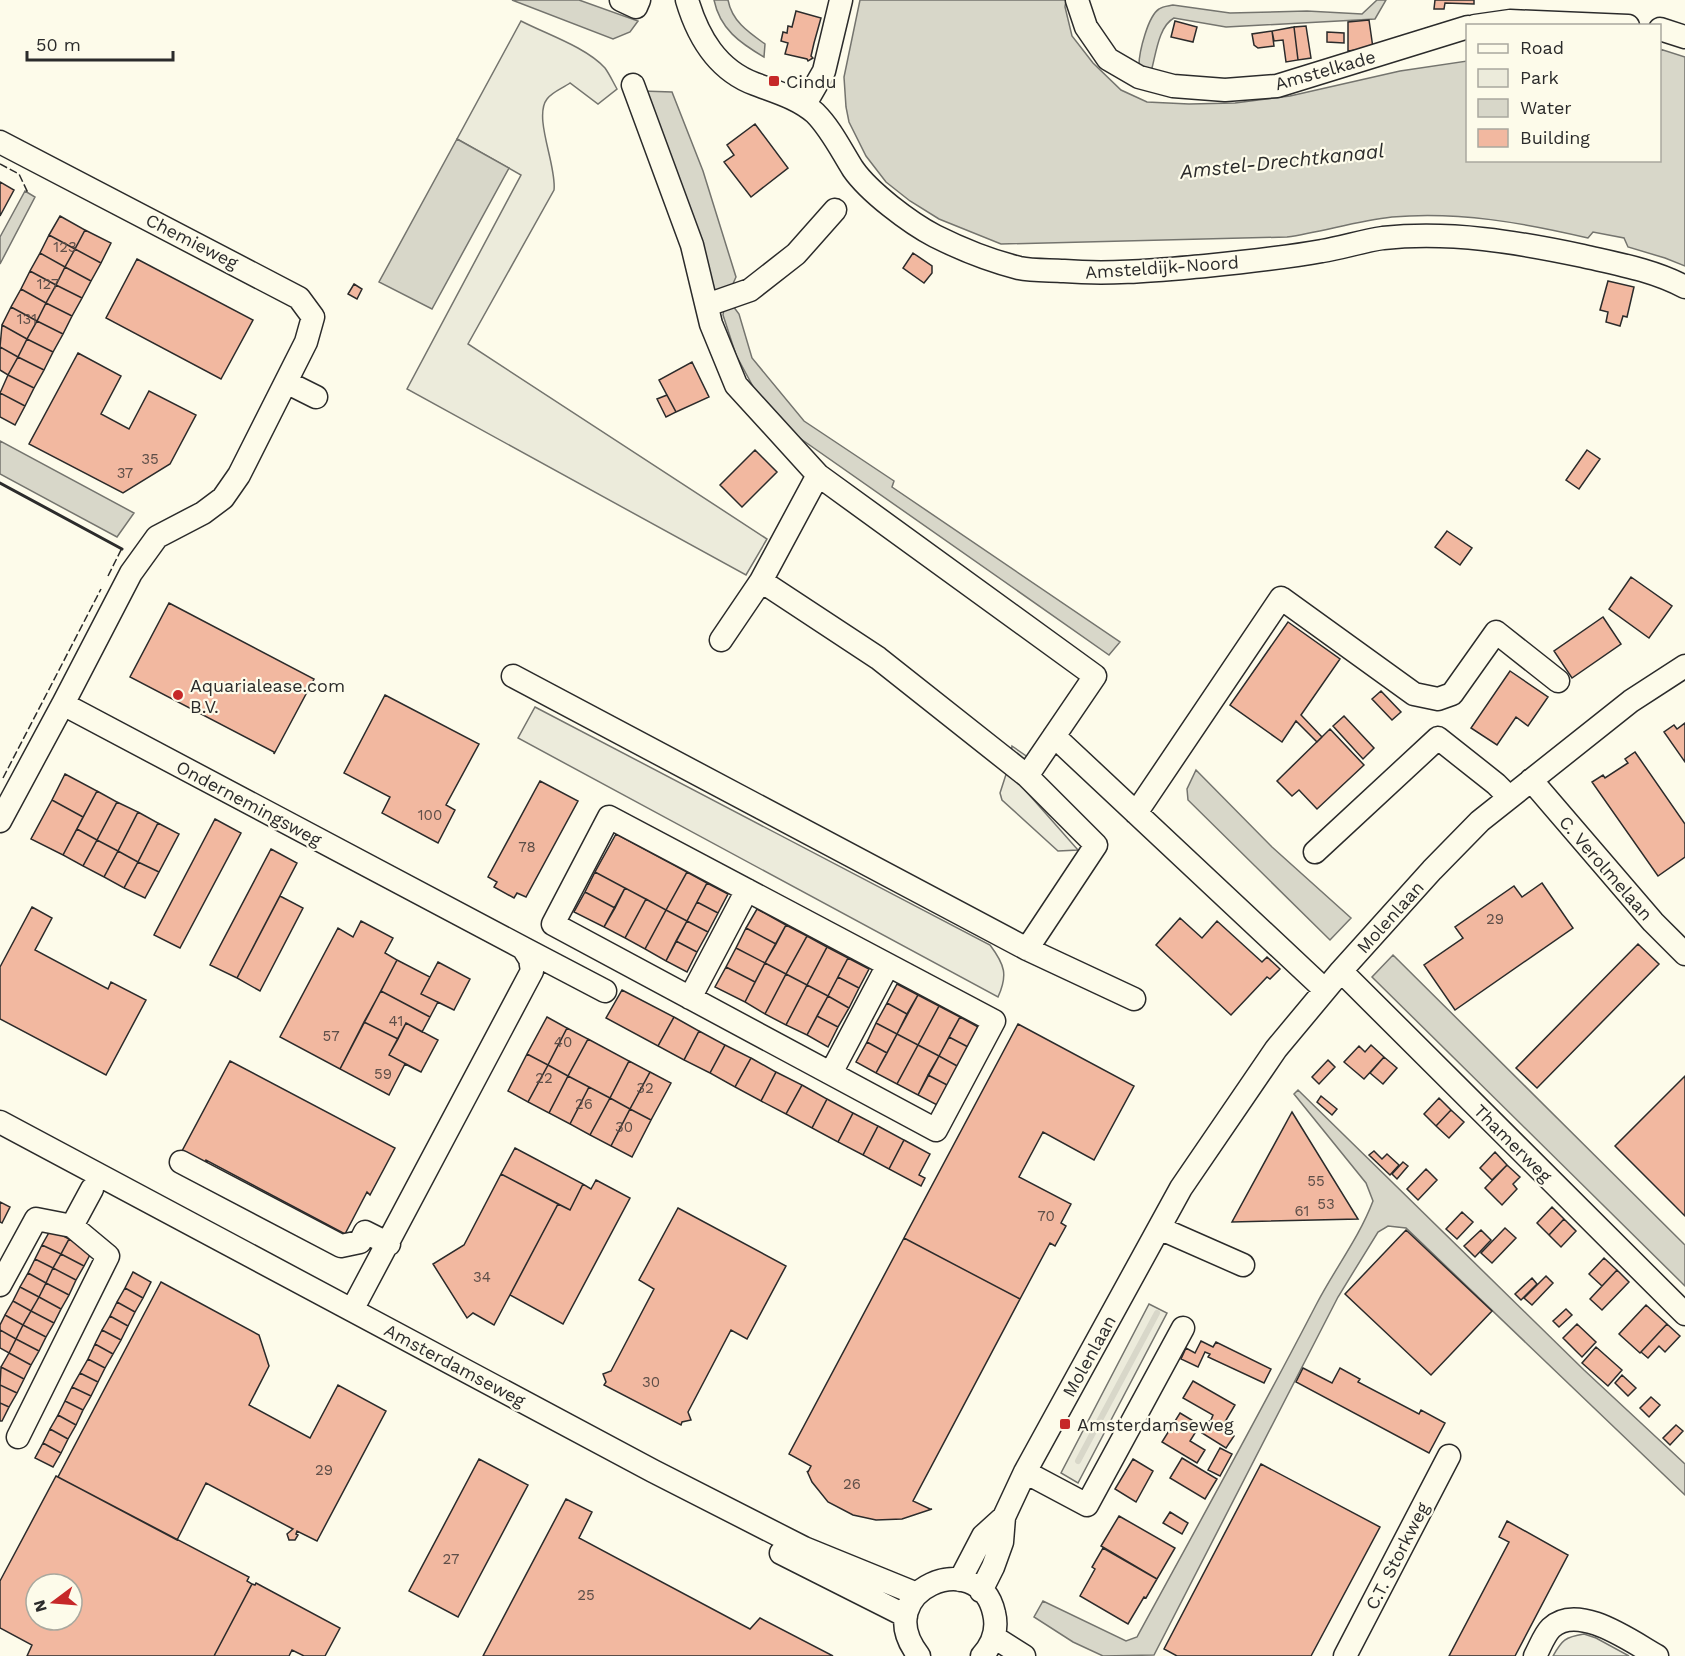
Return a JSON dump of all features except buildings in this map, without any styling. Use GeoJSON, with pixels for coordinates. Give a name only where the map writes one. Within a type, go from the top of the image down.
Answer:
{"type":"FeatureCollection","features":[{"type":"Feature","properties":{"kind":"street"},"geometry":{"type":"LineString","coordinates":[[621,0],[636,7],[639,0]]}},
{"type":"Feature","properties":{"kind":"street"},"geometry":{"type":"LineString","coordinates":[[687,0],[698,33],[713,54],[732,73],[804,104],[824,71],[841,0]]}},
{"type":"Feature","properties":{"kind":"street","name":"Amstelkade"},"geometry":{"type":"LineString","coordinates":[[1077,0],[1086,27],[1108,59],[1139,77],[1173,86],[1225,90],[1277,86],[1466,27]]}},
{"type":"Feature","properties":{"kind":"street"},"geometry":{"type":"LineString","coordinates":[[1489,24],[1510,21],[1581,24]]}},
{"type":"Feature","properties":{"kind":"street"},"geometry":{"type":"LineString","coordinates":[[1661,30],[1685,37]]}},
{"type":"Feature","properties":{"kind":"street"},"geometry":{"type":"LineString","coordinates":[[633,85],[692,245],[711,324],[736,385],[818,475],[1095,676],[1027,776]]}},
{"type":"Feature","properties":{"kind":"street","name":"Amsteldijk-Noord"},"geometry":{"type":"LineString","coordinates":[[804,104],[828,128],[855,172],[893,208],[934,236],[1022,268],[1090,273],[1160,270],[1322,251],[1369,250],[1431,235],[1485,238],[1542,247],[1631,266],[1670,279],[1685,287]]}},
{"type":"Feature","properties":{"kind":"street","name":"Chemieweg"},"geometry":{"type":"LineString","coordinates":[[0,142],[298,298],[313,317],[306,342],[239,475],[223,498],[203,513],[157,537],[113,587],[63,704]]}},
{"type":"Feature","properties":{"kind":"street"},"geometry":{"type":"LineString","coordinates":[[707,305],[750,290],[796,254],[836,210]]}},
{"type":"Feature","properties":{"kind":"street"},"geometry":{"type":"LineString","coordinates":[[286,382],[316,397]]}},
{"type":"Feature","properties":{"kind":"street"},"geometry":{"type":"LineString","coordinates":[[721,640],[761,581],[818,475]]}},
{"type":"Feature","properties":{"kind":"street"},"geometry":{"type":"LineString","coordinates":[[761,581],[878,658],[1027,776],[1096,845],[1026,949]]}},
{"type":"Feature","properties":{"kind":"street"},"geometry":{"type":"LineString","coordinates":[[1136,813],[1281,598],[1413,694],[1438,699],[1452,694],[1496,632],[1558,681]]}},
{"type":"Feature","properties":{"kind":"street","name":"Molenlaan"},"geometry":{"type":"LineString","coordinates":[[960,1580],[983,1536],[1004,1516],[1025,1472],[1181,1188],[1276,1050],[1341,971],[1432,870],[1480,821],[1631,701],[1685,666]]}},
{"type":"Feature","properties":{"kind":"street"},"geometry":{"type":"LineString","coordinates":[[513,676],[1026,949],[1134,999]]}},
{"type":"Feature","properties":{"kind":"street"},"geometry":{"type":"LineString","coordinates":[[0,821],[8,787],[63,704]]}},
{"type":"Feature","properties":{"kind":"street","name":"Ondernemingsweg"},"geometry":{"type":"LineString","coordinates":[[63,704],[605,991]]}},
{"type":"Feature","properties":{"kind":"street"},"geometry":{"type":"LineString","coordinates":[[1054,736],[1326,990]]}},
{"type":"Feature","properties":{"kind":"street"},"geometry":{"type":"LineString","coordinates":[[1315,852],[1438,738],[1509,797]]}},
{"type":"Feature","properties":{"kind":"street","name":"C. Verolmelaan"},"geometry":{"type":"LineString","coordinates":[[1531,780],[1653,922],[1685,954]]}},
{"type":"Feature","properties":{"kind":"street"},"geometry":{"type":"LineString","coordinates":[[609,817],[994,1021],[936,1130],[573,935],[553,924],[609,817]]}},
{"type":"Feature","properties":{"kind":"street"},"geometry":{"type":"LineString","coordinates":[[690,998],[747,890]]}},
{"type":"Feature","properties":{"kind":"street"},"geometry":{"type":"LineString","coordinates":[[557,966],[573,935]]}},
{"type":"Feature","properties":{"kind":"street"},"geometry":{"type":"LineString","coordinates":[[352,1310],[532,972],[530,959],[523,948]]}},
{"type":"Feature","properties":{"kind":"street"},"geometry":{"type":"LineString","coordinates":[[831,1073],[888,965]]}},
{"type":"Feature","properties":{"kind":"street","name":"Thamerweg"},"geometry":{"type":"LineString","coordinates":[[1341,971],[1685,1314]]}},
{"type":"Feature","properties":{"kind":"street","name":"Amsterdamseweg"},"geometry":{"type":"LineString","coordinates":[[0,1122],[653,1471],[794,1543],[917,1594]]}},
{"type":"Feature","properties":{"kind":"street","name":"Amsterdamseweg"},"geometry":{"type":"LineString","coordinates":[[0,1140],[502,1407],[906,1616]]}},
{"type":"Feature","properties":{"kind":"street"},"geometry":{"type":"LineString","coordinates":[[182,1162],[341,1246],[360,1242],[365,1232],[388,1244]]}},
{"type":"Feature","properties":{"kind":"street"},"geometry":{"type":"LineString","coordinates":[[72,1226],[92,1189]]}},
{"type":"Feature","properties":{"kind":"street"},"geometry":{"type":"LineString","coordinates":[[0,1285],[36,1220],[72,1226],[108,1256],[18,1437]]}},
{"type":"Feature","properties":{"kind":"street"},"geometry":{"type":"LineString","coordinates":[[1159,1228],[1243,1265]]}},
{"type":"Feature","properties":{"kind":"street"},"geometry":{"type":"LineString","coordinates":[[1025,1472],[1087,1505],[1183,1328]]}},
{"type":"Feature","properties":{"kind":"street","name":"C.T. Storkweg"},"geometry":{"type":"LineString","coordinates":[[1345,1656],[1449,1456]]}},
{"type":"Feature","properties":{"kind":"street","name":"Molenlaan"},"geometry":{"type":"LineString","coordinates":[[981,1591],[1002,1542],[1004,1516]]}},
{"type":"Feature","properties":{"kind":"street"},"geometry":{"type":"LineString","coordinates":[[919,1656],[910,1644],[906,1630],[906,1616],[912,1600],[926,1586],[937,1581],[960,1580],[971,1584],[989,1600],[996,1624],[988,1646],[1024,1656]]}},
{"type":"Feature","properties":{"kind":"street"},"geometry":{"type":"LineString","coordinates":[[1535,1656],[1552,1627],[1573,1618],[1598,1624],[1657,1656]]}},
{"type":"Feature","properties":{"kind":"green space"},"geometry":{"type":"Polygon","coordinates":[[[521,21],[597,60],[605,68],[617,89],[598,104],[570,83],[547,99],[543,107],[543,117],[554,190],[468,344],[767,539],[746,575],[407,389],[521,175],[457,139],[521,21]]]}},
{"type":"Feature","properties":{"kind":"green space"},"geometry":{"type":"Polygon","coordinates":[[[535,707],[990,945],[1002,964],[1004,976],[998,997],[518,738],[535,707]]]}},
{"type":"Feature","properties":{"kind":"green space"},"geometry":{"type":"Polygon","coordinates":[[[1012,746],[1032,760],[1025,790],[1078,850],[1058,851],[1002,800],[1000,793],[1010,762],[1012,746]]]}},
{"type":"Feature","properties":{"kind":"green space"},"geometry":{"type":"Polygon","coordinates":[[[1149,1304],[1167,1313],[1078,1483],[1061,1473],[1149,1304]]]}},
{"type":"Feature","properties":{"kind":"green space"},"geometry":{"type":"Polygon","coordinates":[[[1584,1634],[1629,1656],[1553,1656],[1565,1640],[1584,1634]]]}},
{"type":"Feature","properties":{"kind":"water"},"geometry":{"type":"Polygon","coordinates":[[[512,0],[579,0],[638,21],[630,32],[613,39],[512,0]]]}},
{"type":"Feature","properties":{"kind":"water"},"geometry":{"type":"Polygon","coordinates":[[[714,0],[728,0],[737,20],[765,44],[764,57],[732,34],[721,19],[714,0]]]}},
{"type":"Feature","properties":{"kind":"water","name":"Amstel-Drechtkanaal"},"geometry":{"type":"Polygon","coordinates":[[[860,0],[1066,0],[1065,7],[1072,36],[1093,63],[1121,90],[1147,102],[1235,103],[1290,96],[1400,71],[1466,61],[1466,162],[1661,162],[1661,49],[1685,57],[1685,266],[1628,247],[1624,238],[1593,232],[1588,238],[1515,223],[1441,216],[1392,217],[1287,237],[1001,244],[939,219],[910,201],[886,182],[866,156],[849,122],[844,77],[860,0]]]}},
{"type":"Feature","properties":{"kind":"water"},"geometry":{"type":"Polygon","coordinates":[[[1377,0],[1386,0],[1375,19],[1226,27],[1174,18],[1162,33],[1152,68],[1146,71],[1139,65],[1142,43],[1151,19],[1159,9],[1164,7],[1173,5],[1230,13],[1307,11],[1362,14],[1377,0]]]}},
{"type":"Feature","properties":{"kind":"water"},"geometry":{"type":"Polygon","coordinates":[[[642,91],[672,92],[703,171],[736,277],[732,286],[713,292],[642,91]]]}},
{"type":"Feature","properties":{"kind":"water"},"geometry":{"type":"Polygon","coordinates":[[[457,139],[509,168],[432,309],[379,282],[457,139]]]}},
{"type":"Feature","properties":{"kind":"water"},"geometry":{"type":"Polygon","coordinates":[[[25,191],[35,197],[0,264],[0,237],[25,191]]]}},
{"type":"Feature","properties":{"kind":"water"},"geometry":{"type":"Polygon","coordinates":[[[733,306],[739,314],[752,358],[804,421],[894,481],[892,487],[1120,642],[1109,655],[791,432],[756,392],[736,355],[723,315],[724,309],[733,306]]]}},
{"type":"Feature","properties":{"kind":"water"},"geometry":{"type":"Polygon","coordinates":[[[0,441],[134,513],[117,537],[0,474],[0,441]]]}},
{"type":"Feature","properties":{"kind":"water"},"geometry":{"type":"Polygon","coordinates":[[[1196,770],[1272,847],[1351,918],[1330,940],[1188,800],[1187,789],[1196,770]]]}},
{"type":"Feature","properties":{"kind":"water"},"geometry":{"type":"Polygon","coordinates":[[[1393,955],[1685,1245],[1685,1286],[1372,977],[1393,955]]]}},
{"type":"Feature","properties":{"kind":"water"},"geometry":{"type":"Polygon","coordinates":[[[1298,1090],[1584,1370],[1685,1464],[1685,1495],[1406,1228],[1388,1226],[1378,1232],[1338,1297],[1154,1655],[1103,1656],[1073,1642],[1034,1617],[1043,1601],[1126,1641],[1137,1637],[1323,1292],[1361,1228],[1373,1201],[1366,1183],[1294,1094],[1298,1090]]]}},
{"type":"Feature","properties":{"kind":"waterway"},"geometry":{"type":"LineString","coordinates":[[1078,1461],[1157,1313]]}},
{"type":"Feature","properties":{"kind":"fence"},"geometry":{"type":"LineString","coordinates":[[0,164],[19,174],[28,193]]}},
{"type":"Feature","properties":{"kind":"fence"},"geometry":{"type":"LineString","coordinates":[[108,576],[122,548]]}},
{"type":"Feature","properties":{"kind":"fence"},"geometry":{"type":"LineString","coordinates":[[3,778],[101,589]]}},
{"type":"Feature","properties":{"kind":"wall"},"geometry":{"type":"LineString","coordinates":[[0,483],[122,549]]}},
{"type":"Feature","properties":{"kind":"place","name":"Cindu"},"geometry":{"type":"Point","coordinates":[774,81]}},
{"type":"Feature","properties":{"kind":"place","name":"Aquarialease.com B.V."},"geometry":{"type":"Point","coordinates":[178,695]}},
{"type":"Feature","properties":{"kind":"place","name":"Amsterdamseweg"},"geometry":{"type":"Point","coordinates":[1065,1424]}}]}
